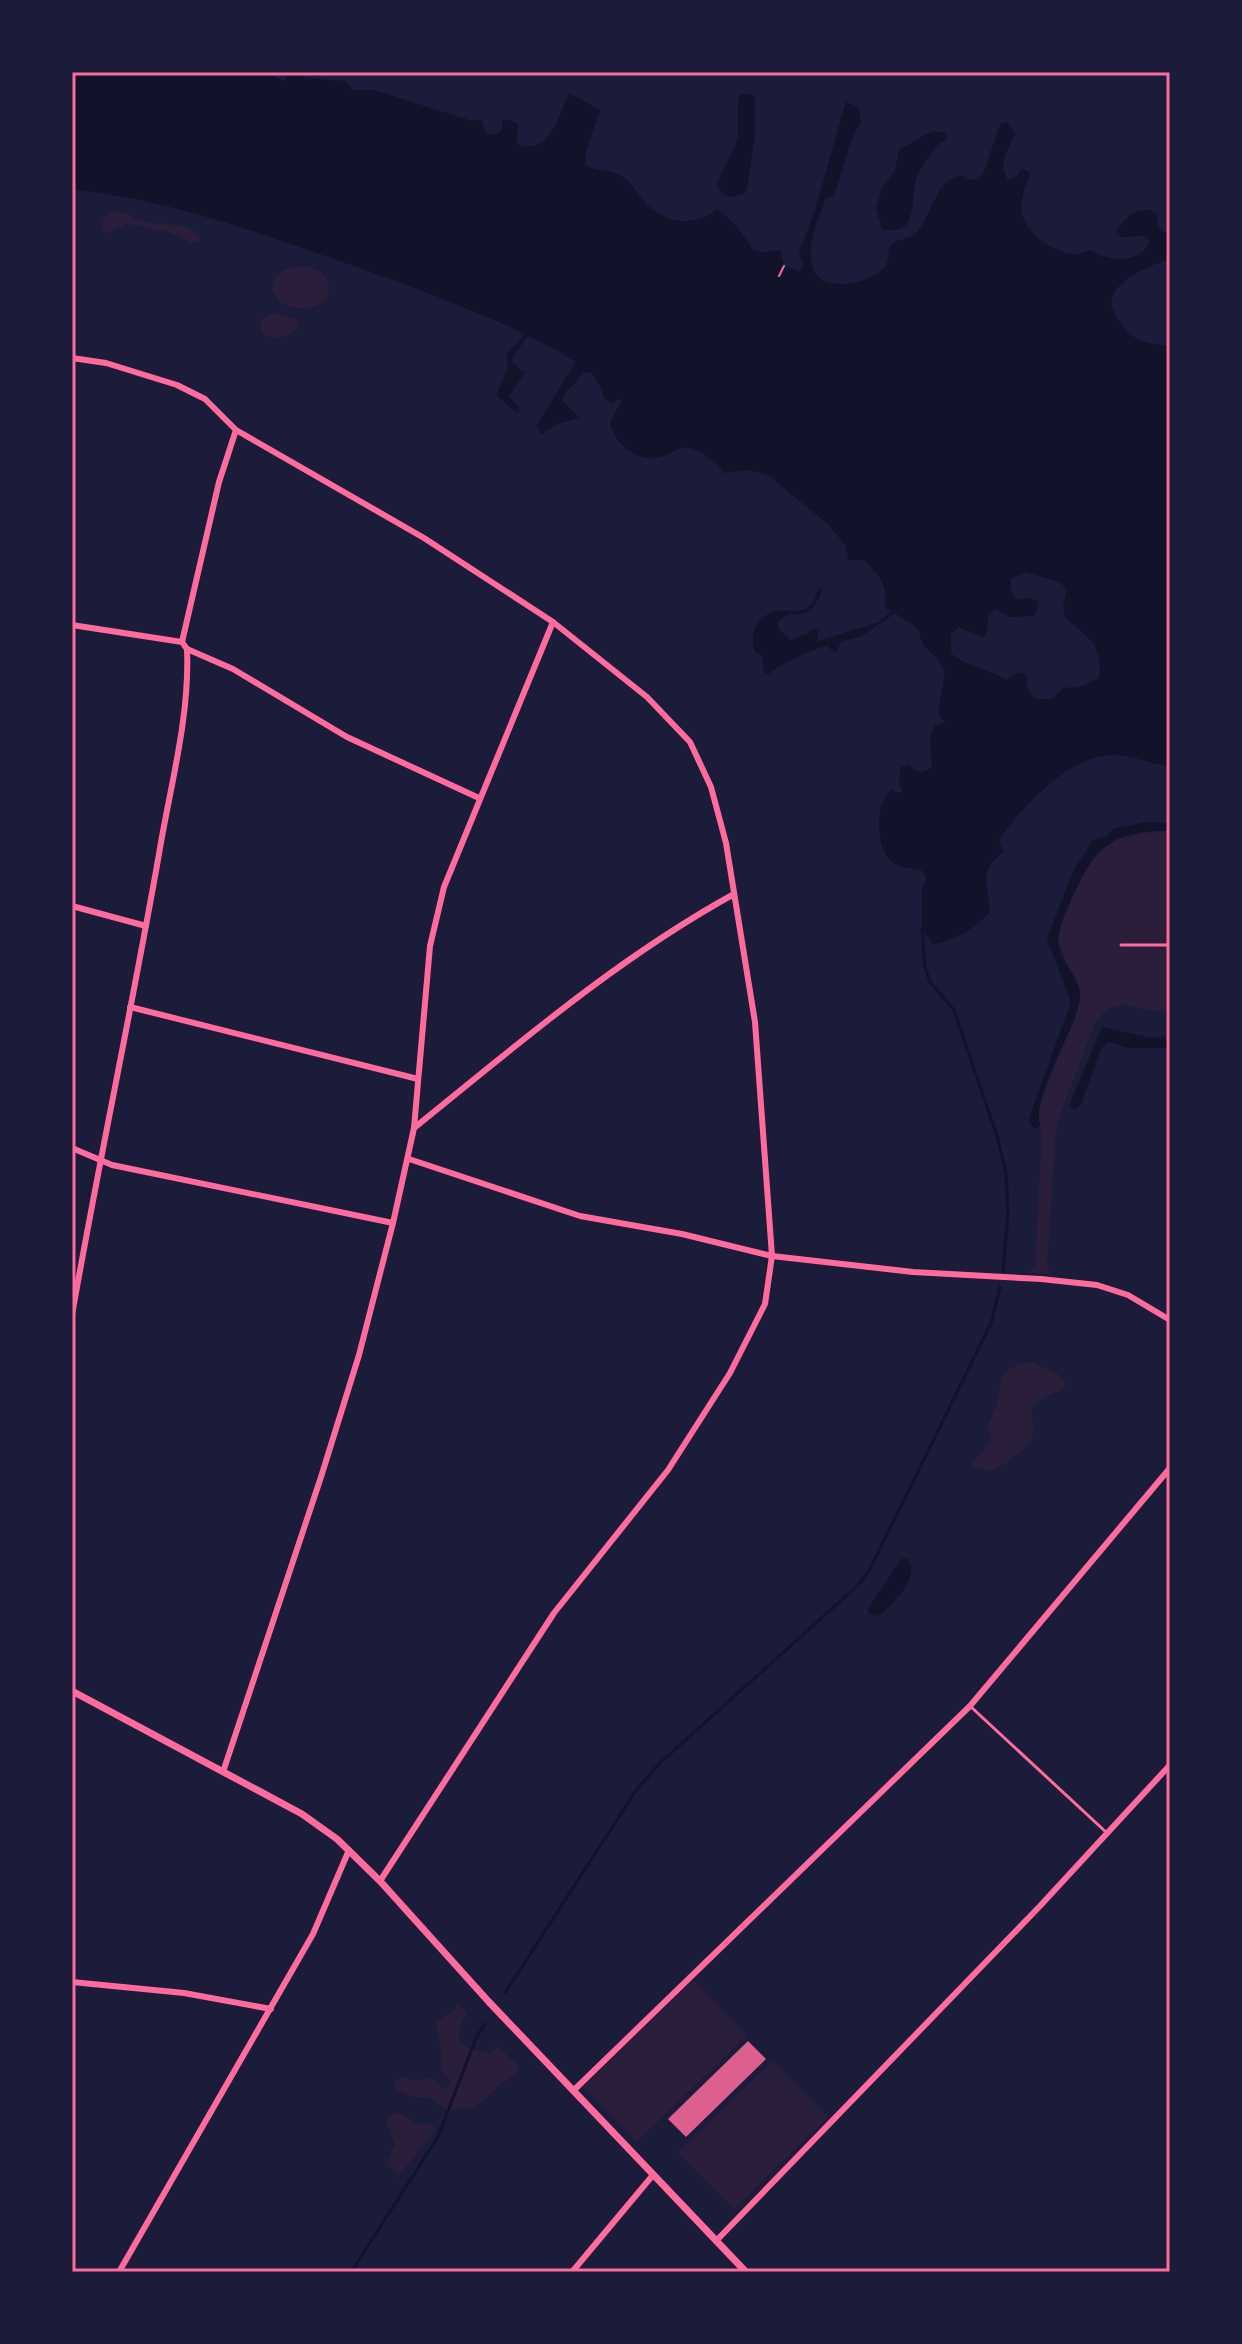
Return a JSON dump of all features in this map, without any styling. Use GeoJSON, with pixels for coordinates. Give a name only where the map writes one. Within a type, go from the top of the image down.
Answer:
{"type":"FeatureCollection","features":[{"type":"Feature","properties":{"kind":"street"},"geometry":{"type":"LineString","coordinates":[[72,358],[106,363],[191,391],[217,408],[236,430],[424,538],[553,622],[647,697],[690,742],[711,787],[726,843],[753,1008],[772,1256],[762,1312],[715,1398],[668,1470],[554,1613],[380,1881]]}},
{"type":"Feature","properties":{"kind":"street"},"geometry":{"type":"LineString","coordinates":[[182,642],[219,482],[236,430]]}},
{"type":"Feature","properties":{"kind":"street"},"geometry":{"type":"LineString","coordinates":[[223,1772],[359,1355],[409,1159],[426,981],[437,911],[450,867],[553,622]]}},
{"type":"Feature","properties":{"kind":"street"},"geometry":{"type":"LineString","coordinates":[[72,625],[182,642],[187,649],[233,669],[347,737],[479,798]]}},
{"type":"Feature","properties":{"kind":"street"},"geometry":{"type":"LineString","coordinates":[[72,1315],[186,697],[187,649]]}},
{"type":"Feature","properties":{"kind":"street"},"geometry":{"type":"LineString","coordinates":[[414,1128],[636,953],[734,894]]}},
{"type":"Feature","properties":{"kind":"street"},"geometry":{"type":"LineString","coordinates":[[72,906],[146,926]]}},
{"type":"Feature","properties":{"kind":"street"},"geometry":{"type":"LineString","coordinates":[[130,1007],[418,1079]]}},
{"type":"Feature","properties":{"kind":"street"},"geometry":{"type":"LineString","coordinates":[[72,1148],[112,1165],[393,1223]]}},
{"type":"Feature","properties":{"kind":"street"},"geometry":{"type":"LineString","coordinates":[[409,1159],[580,1216],[682,1234],[772,1256],[913,1272],[1097,1285],[1128,1295],[1170,1320]]}},
{"type":"Feature","properties":{"kind":"street"},"geometry":{"type":"LineString","coordinates":[[574,2090],[970,1706],[1170,1468]]}},
{"type":"Feature","properties":{"kind":"street"},"geometry":{"type":"LineString","coordinates":[[72,1691],[302,1814],[349,1850],[746,2272]]}},
{"type":"Feature","properties":{"kind":"street"},"geometry":{"type":"LineString","coordinates":[[716,2241],[1040,1906],[1170,1765]]}},
{"type":"Feature","properties":{"kind":"street"},"geometry":{"type":"LineString","coordinates":[[119,2272],[324,1914],[349,1850]]}},
{"type":"Feature","properties":{"kind":"street"},"geometry":{"type":"LineString","coordinates":[[72,1982],[196,1995],[271,2009]]}},
{"type":"Feature","properties":{"kind":"street"},"geometry":{"type":"LineString","coordinates":[[572,2272],[653,2175]]}},
{"type":"Feature","properties":{"kind":"lane"},"geometry":{"type":"LineString","coordinates":[[1121,945],[1170,945]]}},
{"type":"Feature","properties":{"kind":"lane"},"geometry":{"type":"LineString","coordinates":[[970,1706],[1107,1833]]}},
{"type":"Feature","properties":{"kind":"path"},"geometry":{"type":"LineString","coordinates":[[779,276],[784,266]]}},
{"type":"Feature","properties":{"kind":"shaded area"},"geometry":{"type":"Polygon","coordinates":[[[72,72],[267,72],[285,82],[288,72],[300,72],[304,78],[345,81],[352,90],[374,90],[472,121],[481,119],[486,134],[496,134],[502,130],[502,122],[507,119],[519,125],[516,140],[519,146],[530,147],[552,131],[569,93],[600,110],[586,152],[586,166],[623,177],[649,206],[669,218],[695,220],[717,209],[736,225],[753,250],[780,250],[784,266],[800,272],[803,264],[799,252],[819,197],[846,102],[858,107],[861,123],[853,135],[834,196],[826,198],[811,244],[811,259],[816,273],[829,283],[837,284],[857,282],[881,271],[887,263],[889,247],[915,235],[947,181],[962,175],[967,180],[977,179],[984,172],[1000,124],[1008,122],[1015,135],[1004,157],[1003,168],[1008,180],[1016,177],[1022,168],[1030,173],[1023,195],[1022,212],[1026,224],[1043,242],[1073,254],[1091,250],[1115,259],[1131,258],[1145,249],[1150,241],[1144,236],[1121,237],[1115,232],[1131,213],[1149,209],[1157,215],[1163,233],[1170,232],[1170,259],[1130,277],[1117,288],[1111,300],[1117,318],[1134,337],[1170,346],[1170,766],[1115,755],[1098,757],[1065,772],[1049,784],[999,840],[1003,852],[990,866],[986,879],[990,912],[964,933],[933,944],[922,930],[922,888],[927,877],[921,870],[901,867],[891,861],[882,845],[879,825],[886,796],[891,790],[903,792],[899,784],[901,767],[908,765],[920,773],[932,768],[930,737],[934,726],[945,722],[938,713],[945,672],[938,660],[923,645],[918,629],[895,613],[862,636],[841,642],[836,652],[828,645],[796,657],[767,675],[762,656],[756,653],[754,647],[753,634],[762,618],[778,611],[806,609],[820,588],[823,588],[812,608],[778,622],[778,629],[790,640],[814,628],[818,631],[818,641],[879,622],[891,611],[885,607],[884,587],[878,575],[864,560],[848,560],[846,546],[829,525],[768,475],[747,470],[725,473],[691,448],[681,448],[652,458],[636,455],[622,445],[610,423],[621,398],[612,403],[604,398],[591,372],[583,373],[562,401],[580,418],[557,424],[541,435],[537,425],[576,362],[528,336],[512,358],[513,363],[525,373],[509,396],[520,410],[517,413],[496,395],[508,368],[506,355],[525,334],[498,322],[387,278],[217,220],[131,198],[72,190],[72,72]],[[1025,572],[1011,579],[1011,591],[1017,600],[1030,598],[1039,602],[1034,616],[1008,617],[996,609],[988,616],[983,638],[959,627],[951,634],[951,653],[1006,680],[1016,673],[1026,674],[1027,688],[1036,699],[1052,699],[1063,688],[1080,687],[1099,678],[1096,650],[1081,631],[1065,618],[1063,607],[1067,590],[1060,582],[1025,572]]]}},
{"type":"Feature","properties":{"kind":"shaded area"},"geometry":{"type":"Polygon","coordinates":[[[742,94],[755,97],[755,134],[747,189],[742,195],[728,197],[717,184],[738,139],[738,99],[742,94]]]}},
{"type":"Feature","properties":{"kind":"shaded area"},"geometry":{"type":"Polygon","coordinates":[[[932,131],[944,132],[948,137],[935,147],[916,178],[909,219],[904,227],[882,229],[876,209],[882,188],[895,170],[899,150],[932,131]]]}},
{"type":"Feature","properties":{"kind":"shaded area"},"geometry":{"type":"Polygon","coordinates":[[[109,212],[127,213],[144,221],[183,227],[200,237],[198,242],[192,243],[168,232],[127,224],[105,234],[101,228],[109,212]]]}},
{"type":"Feature","properties":{"kind":"shaded area"},"geometry":{"type":"Polygon","coordinates":[[[305,266],[325,277],[328,299],[305,308],[280,303],[272,289],[276,277],[287,269],[305,266]]]}},
{"type":"Feature","properties":{"kind":"shaded area"},"geometry":{"type":"Polygon","coordinates":[[[276,312],[296,319],[299,325],[292,334],[271,337],[261,333],[262,319],[276,312]]]}},
{"type":"Feature","properties":{"kind":"shaded area"},"geometry":{"type":"Polygon","coordinates":[[[1145,822],[1170,823],[1170,831],[1132,834],[1106,847],[1087,869],[1062,922],[1058,943],[1079,987],[1079,1004],[1047,1082],[1039,1112],[1040,1125],[1036,1129],[1031,1126],[1029,1118],[1071,1002],[1047,939],[1072,873],[1093,840],[1106,836],[1113,829],[1145,822]]]}},
{"type":"Feature","properties":{"kind":"shaded area"},"geometry":{"type":"Polygon","coordinates":[[[1170,831],[1170,1012],[1122,1005],[1105,1012],[1096,1021],[1056,1132],[1047,1265],[1051,1274],[1029,1273],[1035,1265],[1042,1134],[1039,1109],[1080,999],[1080,988],[1058,940],[1063,918],[1089,863],[1100,851],[1116,839],[1170,831]]]}},
{"type":"Feature","properties":{"kind":"shaded area"},"geometry":{"type":"Polygon","coordinates":[[[1102,1027],[1152,1038],[1170,1036],[1170,1048],[1129,1048],[1108,1042],[1102,1047],[1081,1104],[1075,1110],[1069,1107],[1102,1027]]]}},
{"type":"Feature","properties":{"kind":"shaded area"},"geometry":{"type":"Polygon","coordinates":[[[1034,1362],[1057,1373],[1066,1384],[1033,1407],[1033,1434],[1027,1446],[990,1472],[970,1465],[991,1442],[987,1425],[995,1409],[1004,1375],[1014,1366],[1034,1362]]]}},
{"type":"Feature","properties":{"kind":"shaded area"},"geometry":{"type":"Polygon","coordinates":[[[901,1559],[908,1559],[911,1567],[904,1590],[879,1616],[869,1614],[868,1609],[901,1559]]]}},
{"type":"Feature","properties":{"kind":"shaded area"},"geometry":{"type":"Polygon","coordinates":[[[693,1980],[747,2035],[637,2142],[583,2087],[693,1980]]]}},
{"type":"Feature","properties":{"kind":"shaded area"},"geometry":{"type":"Polygon","coordinates":[[[458,2004],[468,2013],[459,2030],[461,2042],[472,2050],[490,2054],[497,2046],[519,2066],[516,2074],[480,2104],[467,2108],[445,2109],[430,2097],[413,2097],[396,2090],[394,2081],[402,2076],[416,2081],[432,2077],[443,2088],[449,2087],[451,2081],[442,2069],[436,2022],[454,2011],[458,2004]]]}},
{"type":"Feature","properties":{"kind":"shaded area"},"geometry":{"type":"Polygon","coordinates":[[[773,2061],[828,2117],[734,2209],[678,2152],[773,2061]]]}},
{"type":"Feature","properties":{"kind":"shaded area"},"geometry":{"type":"Polygon","coordinates":[[[403,2114],[418,2125],[431,2123],[436,2129],[398,2177],[399,2172],[387,2166],[384,2168],[395,2144],[386,2122],[388,2116],[403,2114]]]}},
{"type":"Feature","properties":{"kind":"building"},"geometry":{"type":"Polygon","coordinates":[[[748,2041],[766,2059],[686,2137],[668,2119],[748,2041]]]}},
{"type":"Feature","properties":{"kind":"waterway"},"geometry":{"type":"LineString","coordinates":[[922,930],[925,967],[930,982],[954,1010],[997,1136],[1006,1173],[1008,1214],[1003,1271]]}},
{"type":"Feature","properties":{"kind":"waterway"},"geometry":{"type":"LineString","coordinates":[[505,1993],[635,1792],[659,1764],[857,1586],[869,1571],[991,1323],[1000,1287]]}},
{"type":"Feature","properties":{"kind":"waterway"},"geometry":{"type":"LineString","coordinates":[[351,2272],[438,2137],[476,2038],[485,2024]]}}]}
